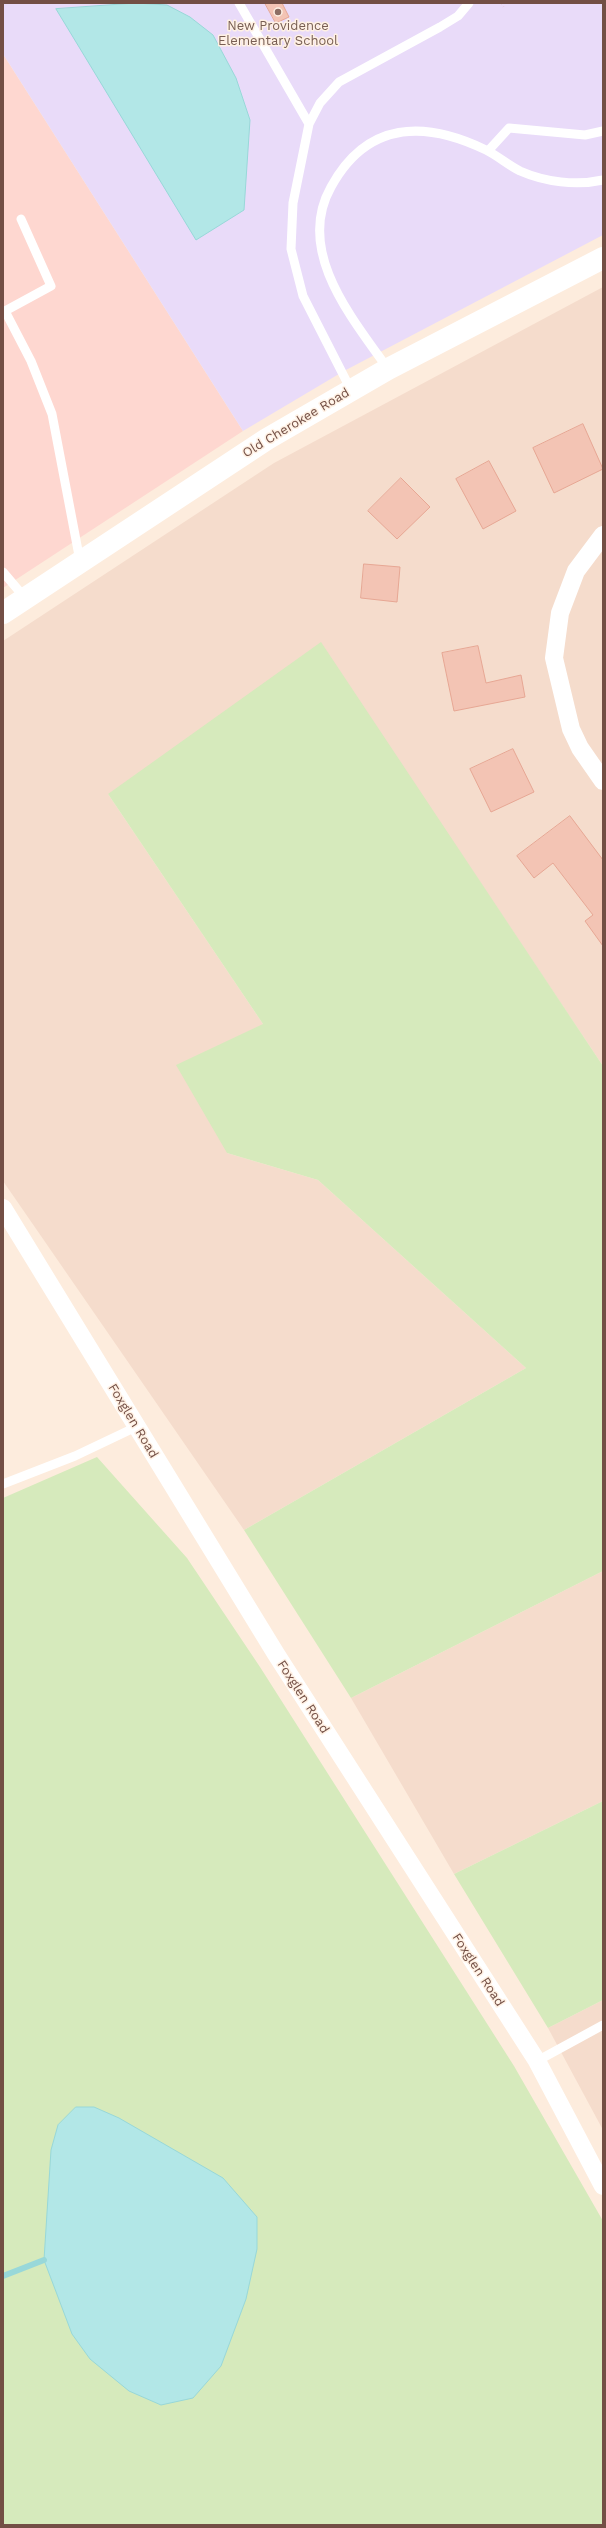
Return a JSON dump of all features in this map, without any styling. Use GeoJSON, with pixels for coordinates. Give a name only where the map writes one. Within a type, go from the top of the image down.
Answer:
{"type":"FeatureCollection","features":[{"type":"Feature","properties":{"kind":"street","name":"Old Cherokee Road"},"geometry":{"type":"LineString","coordinates":[[3,613],[266,439],[388,369],[603,258]]}},
{"type":"Feature","properties":{"kind":"street"},"geometry":{"type":"LineString","coordinates":[[603,535],[576,571],[560,613],[554,658],[571,729],[580,748],[603,781]]}},
{"type":"Feature","properties":{"kind":"street","name":"Foxglen Road"},"geometry":{"type":"LineString","coordinates":[[3,1208],[276,1654],[537,2061],[603,2186]]}},
{"type":"Feature","properties":{"kind":"lane"},"geometry":{"type":"LineString","coordinates":[[239,3],[309,124]]}},
{"type":"Feature","properties":{"kind":"lane"},"geometry":{"type":"LineString","coordinates":[[351,390],[303,296],[291,249],[293,203],[309,124],[320,103],[339,82],[446,24],[458,16],[469,3]]}},
{"type":"Feature","properties":{"kind":"lane"},"geometry":{"type":"LineString","coordinates":[[488,151],[509,128],[585,136],[603,131]]}},
{"type":"Feature","properties":{"kind":"lane"},"geometry":{"type":"LineString","coordinates":[[388,369],[347,312],[331,280],[321,249],[318,230],[321,209],[329,190],[350,158],[382,137],[422,129],[463,140],[488,151],[520,171],[539,177],[573,183],[603,180]]}},
{"type":"Feature","properties":{"kind":"lane"},"geometry":{"type":"LineString","coordinates":[[21,219],[51,286],[5,311],[31,361],[52,414],[80,561]]}},
{"type":"Feature","properties":{"kind":"lane"},"geometry":{"type":"LineString","coordinates":[[3,572],[25,598]]}},
{"type":"Feature","properties":{"kind":"lane"},"geometry":{"type":"LineString","coordinates":[[3,1484],[75,1456],[136,1427]]}},
{"type":"Feature","properties":{"kind":"lane"},"geometry":{"type":"LineString","coordinates":[[537,2061],[603,2024]]}},
{"type":"Feature","properties":{"kind":"path"},"geometry":{"type":"LineString","coordinates":[[502,3],[504,7]]}},
{"type":"Feature","properties":{"kind":"shaded area"},"geometry":{"type":"Polygon","coordinates":[[[3,3],[603,3],[603,235],[344,371],[243,431],[3,54],[3,3]]]}},
{"type":"Feature","properties":{"kind":"shaded area"},"geometry":{"type":"Polygon","coordinates":[[[3,54],[243,431],[3,588],[3,54]]]}},
{"type":"Feature","properties":{"kind":"shaded area"},"geometry":{"type":"Polygon","coordinates":[[[603,287],[603,1066],[463,857],[108,794],[263,1024],[227,1153],[318,1180],[526,1368],[244,1530],[3,1181],[3,641],[274,463],[603,287]]]}},
{"type":"Feature","properties":{"kind":"shaded area"},"geometry":{"type":"Polygon","coordinates":[[[603,1571],[603,1801],[454,1874],[351,1698],[603,1571]]]}},
{"type":"Feature","properties":{"kind":"shaded area"},"geometry":{"type":"Polygon","coordinates":[[[603,2000],[603,2130],[548,2028],[603,2000]]]}},
{"type":"Feature","properties":{"kind":"green space"},"geometry":{"type":"Polygon","coordinates":[[[321,642],[603,1066],[603,1571],[351,1698],[244,1530],[526,1368],[318,1180],[227,1153],[176,1065],[263,1024],[108,794],[321,642]]]}},
{"type":"Feature","properties":{"kind":"green space"},"geometry":{"type":"Polygon","coordinates":[[[97,1457],[187,1558],[260,1667],[514,2066],[603,2221],[603,2525],[3,2525],[3,1498],[97,1457]]]}},
{"type":"Feature","properties":{"kind":"green space"},"geometry":{"type":"Polygon","coordinates":[[[603,1801],[603,2000],[548,2028],[454,1874],[603,1801]]]}},
{"type":"Feature","properties":{"kind":"water"},"geometry":{"type":"Polygon","coordinates":[[[136,3],[167,5],[190,17],[213,35],[236,78],[250,120],[244,210],[196,240],[56,9],[136,3]]]}},
{"type":"Feature","properties":{"kind":"water"},"geometry":{"type":"Polygon","coordinates":[[[76,2107],[94,2107],[119,2118],[223,2178],[257,2217],[257,2249],[246,2299],[221,2366],[193,2398],[161,2405],[129,2391],[90,2359],[72,2334],[44,2260],[51,2150],[58,2125],[76,2107]]]}},
{"type":"Feature","properties":{"kind":"building","name":"New Providence Elementary School"},"geometry":{"type":"Polygon","coordinates":[[[265,3],[282,3],[289,17],[276,23],[265,3]]]}},
{"type":"Feature","properties":{"kind":"building"},"geometry":{"type":"Polygon","coordinates":[[[583,424],[603,469],[554,493],[533,448],[583,424]]]}},
{"type":"Feature","properties":{"kind":"building"},"geometry":{"type":"Polygon","coordinates":[[[489,461],[516,511],[483,529],[456,479],[489,461]]]}},
{"type":"Feature","properties":{"kind":"building"},"geometry":{"type":"Polygon","coordinates":[[[401,478],[430,507],[397,539],[368,511],[401,478]]]}},
{"type":"Feature","properties":{"kind":"building"},"geometry":{"type":"Polygon","coordinates":[[[364,564],[400,567],[397,602],[361,598],[364,564]]]}},
{"type":"Feature","properties":{"kind":"building"},"geometry":{"type":"Polygon","coordinates":[[[478,646],[486,683],[521,675],[525,697],[454,711],[442,653],[478,646]]]}},
{"type":"Feature","properties":{"kind":"building"},"geometry":{"type":"Polygon","coordinates":[[[513,749],[534,792],[491,812],[470,769],[513,749]]]}},
{"type":"Feature","properties":{"kind":"building"},"geometry":{"type":"Polygon","coordinates":[[[570,816],[603,860],[603,946],[585,921],[593,915],[553,863],[534,878],[517,856],[570,816]]]}},
{"type":"Feature","properties":{"kind":"waterway"},"geometry":{"type":"LineString","coordinates":[[3,2276],[44,2260]]}},
{"type":"Feature","properties":{"kind":"place","name":"New Providence Elementary School"},"geometry":{"type":"Point","coordinates":[278,12]}}]}
